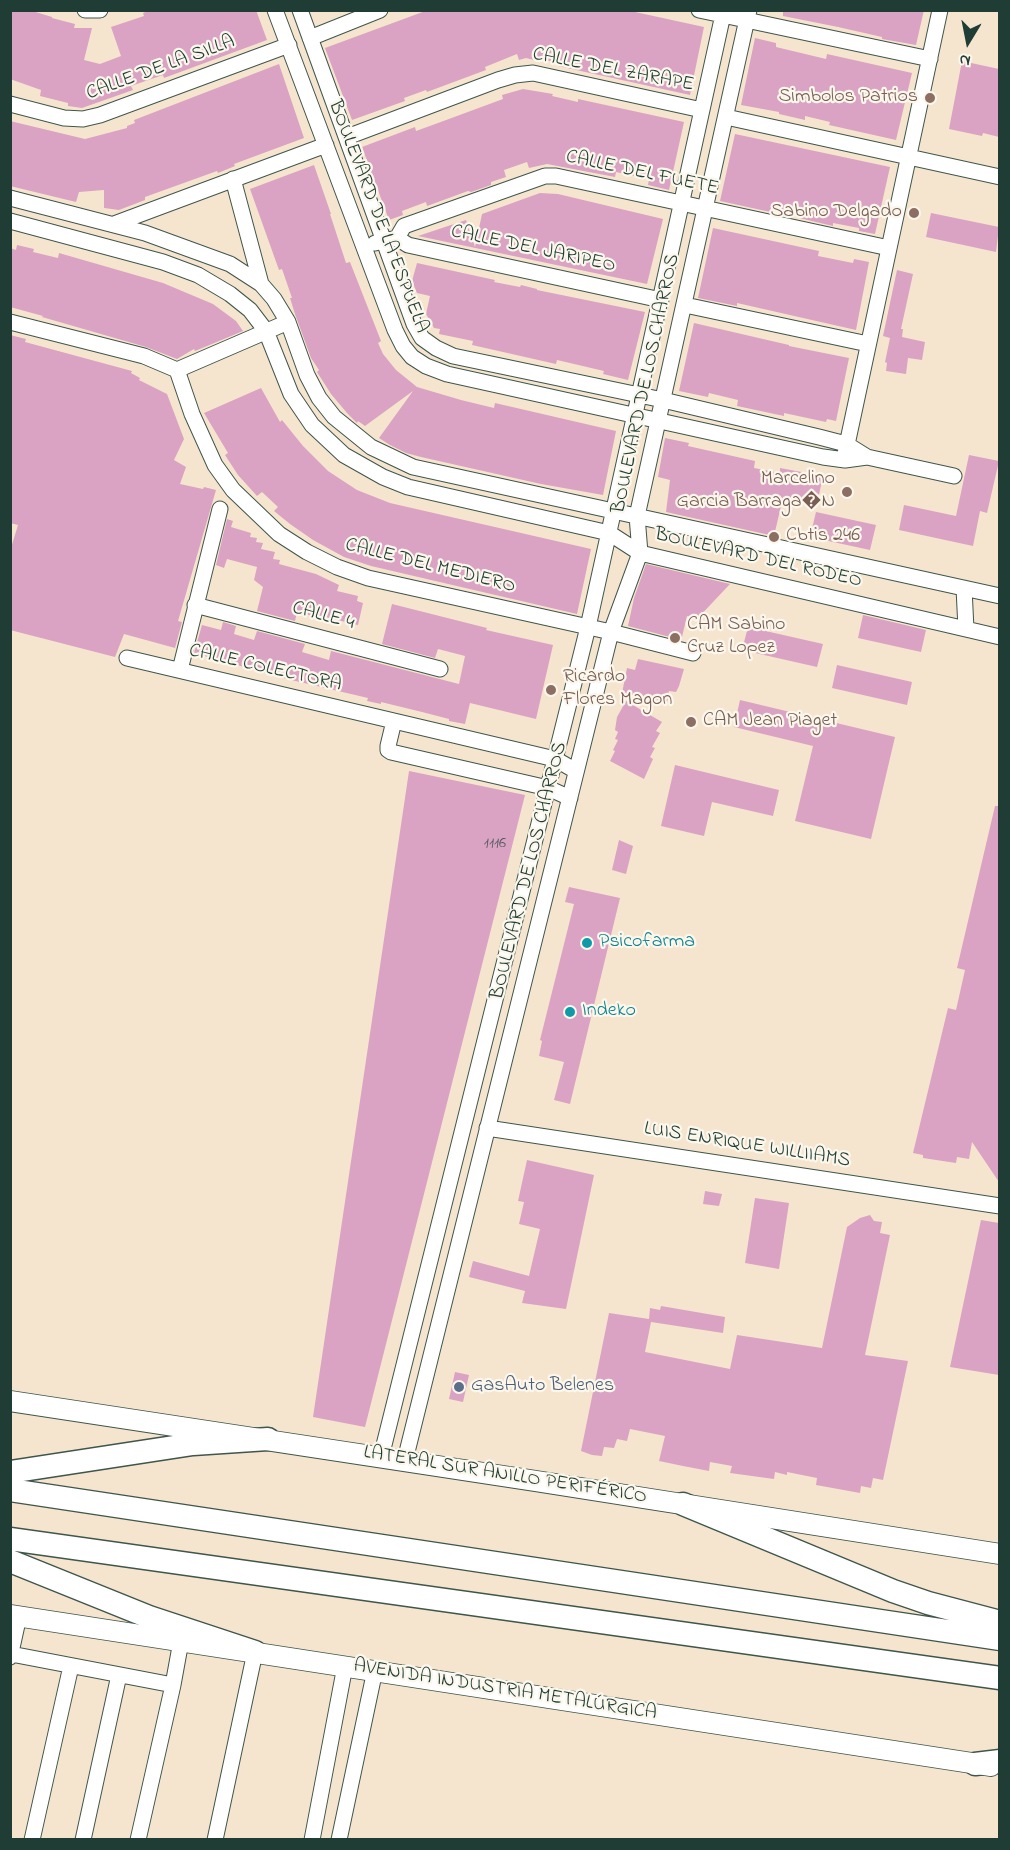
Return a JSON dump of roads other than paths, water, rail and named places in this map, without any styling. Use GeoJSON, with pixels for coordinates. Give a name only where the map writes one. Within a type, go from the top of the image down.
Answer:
{"type":"FeatureCollection","features":[{"type":"Feature","properties":{"kind":"highway"},"geometry":{"type":"LineString","coordinates":[[10,1472],[183,1445],[268,1439]]}},
{"type":"Feature","properties":{"kind":"highway"},"geometry":{"type":"LineString","coordinates":[[10,1490],[999,1639]]}},
{"type":"Feature","properties":{"kind":"highway"},"geometry":{"type":"LineString","coordinates":[[683,1504],[892,1591],[928,1604],[999,1622]]}},
{"type":"Feature","properties":{"kind":"highway"},"geometry":{"type":"LineString","coordinates":[[10,1539],[999,1678]]}},
{"type":"Feature","properties":{"kind":"highway"},"geometry":{"type":"LineString","coordinates":[[10,1561],[149,1617],[255,1652]]}},
{"type":"Feature","properties":{"kind":"highway"},"geometry":{"type":"LineString","coordinates":[[975,1764],[999,1761]]}},
{"type":"Feature","properties":{"kind":"main road","name":"LATERAL SUR ANILLO PERIFÉRICO"},"geometry":{"type":"LineString","coordinates":[[10,1401],[405,1460],[999,1554]]}},
{"type":"Feature","properties":{"kind":"main road","name":"AVENIDA INDUSTRIA METALÚRGICA"},"geometry":{"type":"LineString","coordinates":[[15,1616],[999,1767]]}},
{"type":"Feature","properties":{"kind":"street"},"geometry":{"type":"LineString","coordinates":[[86,10],[100,10]]}},
{"type":"Feature","properties":{"kind":"street","name":"BOULEVARD DE LA ESPUELA"},"geometry":{"type":"LineString","coordinates":[[275,10],[394,330],[412,357],[447,375],[823,457],[845,452]]}},
{"type":"Feature","properties":{"kind":"street","name":"BOULEVARD DE LA ESPUELA"},"geometry":{"type":"LineString","coordinates":[[300,10],[347,137],[391,239],[414,324],[422,338],[453,356],[663,400],[845,452]]}},
{"type":"Feature","properties":{"kind":"street"},"geometry":{"type":"LineString","coordinates":[[310,38],[380,10]]}},
{"type":"Feature","properties":{"kind":"street"},"geometry":{"type":"LineString","coordinates":[[699,10],[748,16],[930,59]]}},
{"type":"Feature","properties":{"kind":"street"},"geometry":{"type":"LineString","coordinates":[[940,10],[845,452],[954,476]]}},
{"type":"Feature","properties":{"kind":"street","name":"BOULEVARD DE LOS CHARROS"},"geometry":{"type":"LineString","coordinates":[[381,1457],[588,627],[723,13]]}},
{"type":"Feature","properties":{"kind":"street","name":"BOULEVARD DE LOS CHARROS"},"geometry":{"type":"LineString","coordinates":[[405,1460],[611,632],[640,553],[637,516],[748,16]]}},
{"type":"Feature","properties":{"kind":"street","name":"CALLE DE LA SILLA"},"geometry":{"type":"LineString","coordinates":[[10,104],[75,120],[91,117],[289,45]]}},
{"type":"Feature","properties":{"kind":"street","name":"CALLE DEL ZARAPE"},"geometry":{"type":"LineString","coordinates":[[347,137],[498,80],[533,73],[702,110]]}},
{"type":"Feature","properties":{"kind":"street"},"geometry":{"type":"LineString","coordinates":[[726,117],[999,177]]}},
{"type":"Feature","properties":{"kind":"street"},"geometry":{"type":"LineString","coordinates":[[114,224],[326,145]]}},
{"type":"Feature","properties":{"kind":"street","name":"CALLE DEL FUETE"},"geometry":{"type":"LineString","coordinates":[[364,247],[391,239],[405,226],[545,176],[556,176],[888,248]]}},
{"type":"Feature","properties":{"kind":"street","name":"BOULEVARD DEL RODEO"},"geometry":{"type":"LineString","coordinates":[[233,180],[261,284]]}},
{"type":"Feature","properties":{"kind":"street","name":"BOULEVARD DEL RODEO"},"geometry":{"type":"LineString","coordinates":[[10,198],[145,233],[230,264],[261,284],[274,299],[288,322],[307,375],[319,398],[334,417],[371,447],[413,467],[999,596]]}},
{"type":"Feature","properties":{"kind":"street","name":"BOULEVARD DEL RODEO"},"geometry":{"type":"LineString","coordinates":[[10,221],[163,262],[198,275],[230,294],[250,310],[266,331],[291,394],[300,410],[326,440],[344,455],[383,477],[408,487],[609,533],[640,553],[999,637]]}},
{"type":"Feature","properties":{"kind":"street","name":"CALLE DEL JARIPEO"},"geometry":{"type":"LineString","coordinates":[[391,239],[408,245],[661,300]]}},
{"type":"Feature","properties":{"kind":"street"},"geometry":{"type":"LineString","coordinates":[[685,304],[868,344]]}},
{"type":"Feature","properties":{"kind":"street"},"geometry":{"type":"LineString","coordinates":[[10,322],[144,356],[177,370],[288,322]]}},
{"type":"Feature","properties":{"kind":"street","name":"CALLE DEL MEDIERO"},"geometry":{"type":"LineString","coordinates":[[177,370],[192,414],[215,465],[233,490],[256,513],[279,534],[307,552],[337,567],[368,578],[611,632],[693,653]]}},
{"type":"Feature","properties":{"kind":"street"},"geometry":{"type":"LineString","coordinates":[[180,670],[220,509]]}},
{"type":"Feature","properties":{"kind":"street"},"geometry":{"type":"LineString","coordinates":[[964,588],[966,629]]}},
{"type":"Feature","properties":{"kind":"street","name":"CALLE 4"},"geometry":{"type":"LineString","coordinates":[[195,604],[440,669]]}},
{"type":"Feature","properties":{"kind":"street","name":"CALLE COLECTORA"},"geometry":{"type":"LineString","coordinates":[[127,658],[555,759],[576,771]]}},
{"type":"Feature","properties":{"kind":"street"},"geometry":{"type":"LineString","coordinates":[[394,721],[388,746],[391,752],[548,788],[570,798]]}},
{"type":"Feature","properties":{"kind":"street","name":"LUIS ENRIQUE WILLIIAMS"},"geometry":{"type":"LineString","coordinates":[[487,1128],[999,1206]]}},
{"type":"Feature","properties":{"kind":"street"},"geometry":{"type":"LineString","coordinates":[[15,1616],[11,1655],[173,1685]]}},
{"type":"Feature","properties":{"kind":"street"},"geometry":{"type":"LineString","coordinates":[[138,1839],[181,1641]]}},
{"type":"Feature","properties":{"kind":"street"},"geometry":{"type":"LineString","coordinates":[[215,1839],[255,1652]]}},
{"type":"Feature","properties":{"kind":"street"},"geometry":{"type":"LineString","coordinates":[[32,1839],[71,1666]]}},
{"type":"Feature","properties":{"kind":"street"},"geometry":{"type":"LineString","coordinates":[[312,1839],[345,1666]]}},
{"type":"Feature","properties":{"kind":"street"},"geometry":{"type":"LineString","coordinates":[[339,1839],[375,1670]]}},
{"type":"Feature","properties":{"kind":"street"},"geometry":{"type":"LineString","coordinates":[[83,1839],[119,1675]]}},
{"type":"Feature","properties":{"kind":"place","name":"Simbolos Patrios"},"geometry":{"type":"Point","coordinates":[930,98]}},
{"type":"Feature","properties":{"kind":"place","name":"Sabino Delgado"},"geometry":{"type":"Point","coordinates":[914,213]}},
{"type":"Feature","properties":{"kind":"place","name":"Marcelino Garcia Barraga�N"},"geometry":{"type":"Point","coordinates":[847,492]}},
{"type":"Feature","properties":{"kind":"place","name":"Cbtis 246"},"geometry":{"type":"Point","coordinates":[774,537]}},
{"type":"Feature","properties":{"kind":"place","name":"CAM Sabino Cruz Lopez"},"geometry":{"type":"Point","coordinates":[675,638]}},
{"type":"Feature","properties":{"kind":"place","name":"Ricardo Flores Magon"},"geometry":{"type":"Point","coordinates":[551,690]}},
{"type":"Feature","properties":{"kind":"place","name":"CAM Jean Piaget"},"geometry":{"type":"Point","coordinates":[691,722]}},
{"type":"Feature","properties":{"kind":"place","name":"Psicofarma"},"geometry":{"type":"Point","coordinates":[587,943]}},
{"type":"Feature","properties":{"kind":"place","name":"Indeko"},"geometry":{"type":"Point","coordinates":[570,1012]}},
{"type":"Feature","properties":{"kind":"place","name":"GasAuto Belenes"},"geometry":{"type":"Point","coordinates":[459,1387]}}]}
